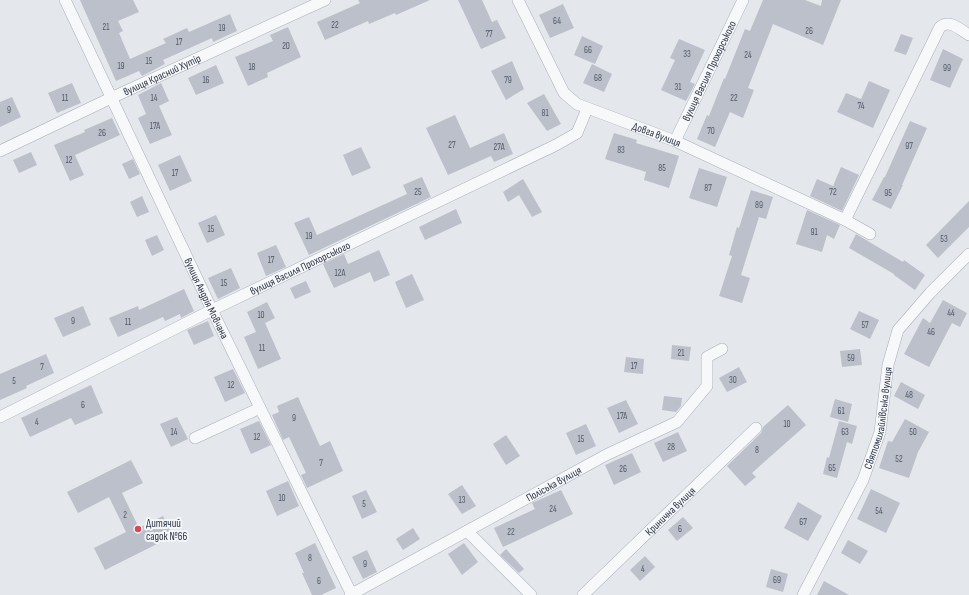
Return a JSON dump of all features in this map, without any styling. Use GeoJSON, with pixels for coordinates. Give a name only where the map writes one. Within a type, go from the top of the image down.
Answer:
{"type":"FeatureCollection","features":[{"type":"Feature","properties":{"kind":"street","name":"вулиця Андрія Мовчана"},"geometry":{"type":"LineString","coordinates":[[65,0],[212,310],[351,595]]}},
{"type":"Feature","properties":{"kind":"street","name":"вулиця Красний Хутір"},"geometry":{"type":"LineString","coordinates":[[0,151],[111,98],[325,0]]}},
{"type":"Feature","properties":{"kind":"street","name":"Довга вулиця"},"geometry":{"type":"LineString","coordinates":[[518,0],[564,93],[577,104],[675,141],[845,220],[870,234]]}},
{"type":"Feature","properties":{"kind":"street","name":"вулиця Василя Прохорського"},"geometry":{"type":"LineString","coordinates":[[675,141],[743,0]]}},
{"type":"Feature","properties":{"kind":"street"},"geometry":{"type":"LineString","coordinates":[[845,220],[940,27],[945,23],[950,23],[969,35]]}},
{"type":"Feature","properties":{"kind":"street","name":"вулиця Василя Прохорського"},"geometry":{"type":"LineString","coordinates":[[0,416],[212,310],[556,145],[577,133],[587,109]]}},
{"type":"Feature","properties":{"kind":"street","name":"Святомихайлівська вулиця"},"geometry":{"type":"LineString","coordinates":[[803,595],[863,480],[880,432],[888,365],[898,330],[969,254]]}},
{"type":"Feature","properties":{"kind":"street","name":"Поліська вулиця"},"geometry":{"type":"LineString","coordinates":[[351,595],[606,455],[678,422],[707,386],[707,357],[722,349]]}},
{"type":"Feature","properties":{"kind":"street"},"geometry":{"type":"LineString","coordinates":[[195,438],[260,408]]}},
{"type":"Feature","properties":{"kind":"street","name":"Кринична вулиця"},"geometry":{"type":"LineString","coordinates":[[583,595],[756,428]]}},
{"type":"Feature","properties":{"kind":"street"},"geometry":{"type":"LineString","coordinates":[[467,531],[531,595]]}},
{"type":"Feature","properties":{"kind":"building"},"geometry":{"type":"Polygon","coordinates":[[[80,0],[133,0],[139,12],[118,21],[123,31],[119,33],[130,59],[166,43],[163,39],[187,28],[189,32],[230,14],[237,31],[213,42],[212,38],[163,60],[165,64],[142,76],[139,71],[116,81],[80,0]]]}},
{"type":"Feature","properties":{"kind":"building"},"geometry":{"type":"Polygon","coordinates":[[[358,0],[430,0],[396,15],[395,13],[369,24],[368,21],[325,40],[317,22],[360,3],[358,0]]]}},
{"type":"Feature","properties":{"kind":"building"},"geometry":{"type":"Polygon","coordinates":[[[458,0],[482,0],[492,22],[497,20],[506,38],[481,49],[458,0]]]}},
{"type":"Feature","properties":{"kind":"building"},"geometry":{"type":"Polygon","coordinates":[[[763,0],[805,0],[821,6],[822,0],[841,0],[823,45],[773,24],[748,88],[754,90],[743,118],[730,112],[715,147],[697,139],[707,115],[709,116],[745,29],[750,31],[763,0]]]}},
{"type":"Feature","properties":{"kind":"building"},"geometry":{"type":"Polygon","coordinates":[[[563,4],[574,28],[550,38],[539,15],[563,4]]]}},
{"type":"Feature","properties":{"kind":"building"},"geometry":{"type":"Polygon","coordinates":[[[288,27],[301,57],[267,73],[268,77],[248,86],[235,57],[273,41],[270,35],[288,27]]]}},
{"type":"Feature","properties":{"kind":"building"},"geometry":{"type":"Polygon","coordinates":[[[901,34],[913,38],[906,55],[894,51],[901,34]]]}},
{"type":"Feature","properties":{"kind":"building"},"geometry":{"type":"Polygon","coordinates":[[[582,36],[603,46],[595,64],[574,55],[582,36]]]}},
{"type":"Feature","properties":{"kind":"building"},"geometry":{"type":"Polygon","coordinates":[[[679,39],[705,50],[690,82],[695,84],[686,101],[661,90],[675,60],[670,58],[679,39]]]}},
{"type":"Feature","properties":{"kind":"building"},"geometry":{"type":"Polygon","coordinates":[[[943,49],[963,59],[950,88],[930,80],[943,49]]]}},
{"type":"Feature","properties":{"kind":"building"},"geometry":{"type":"Polygon","coordinates":[[[512,61],[524,89],[506,100],[491,71],[512,61]]]}},
{"type":"Feature","properties":{"kind":"building"},"geometry":{"type":"Polygon","coordinates":[[[592,64],[612,74],[604,92],[583,83],[592,64]]]}},
{"type":"Feature","properties":{"kind":"building"},"geometry":{"type":"Polygon","coordinates":[[[216,65],[224,83],[196,95],[188,78],[216,65]]]}},
{"type":"Feature","properties":{"kind":"building"},"geometry":{"type":"Polygon","coordinates":[[[869,81],[890,90],[873,128],[837,112],[846,93],[861,99],[869,81]]]}},
{"type":"Feature","properties":{"kind":"building"},"geometry":{"type":"Polygon","coordinates":[[[72,83],[81,103],[57,113],[48,93],[72,83]]]}},
{"type":"Feature","properties":{"kind":"building"},"geometry":{"type":"Polygon","coordinates":[[[161,83],[169,101],[159,106],[172,135],[150,144],[138,118],[146,114],[138,95],[161,83]]]}},
{"type":"Feature","properties":{"kind":"building"},"geometry":{"type":"Polygon","coordinates":[[[544,94],[561,124],[547,131],[527,103],[544,94]]]}},
{"type":"Feature","properties":{"kind":"building"},"geometry":{"type":"Polygon","coordinates":[[[12,97],[21,117],[0,127],[0,102],[12,97]]]}},
{"type":"Feature","properties":{"kind":"building"},"geometry":{"type":"Polygon","coordinates":[[[455,115],[470,148],[504,133],[513,154],[494,162],[491,156],[448,175],[426,128],[455,115]]]}},
{"type":"Feature","properties":{"kind":"building"},"geometry":{"type":"Polygon","coordinates":[[[112,118],[120,135],[75,155],[84,175],[70,181],[54,145],[85,132],[84,130],[112,118]]]}},
{"type":"Feature","properties":{"kind":"building"},"geometry":{"type":"Polygon","coordinates":[[[910,121],[927,128],[903,185],[891,209],[872,200],[885,177],[910,121]]]}},
{"type":"Feature","properties":{"kind":"building"},"geometry":{"type":"Polygon","coordinates":[[[614,133],[637,140],[636,143],[679,156],[669,188],[644,180],[646,172],[605,159],[614,133]]]}},
{"type":"Feature","properties":{"kind":"building"},"geometry":{"type":"Polygon","coordinates":[[[361,147],[371,168],[352,176],[343,155],[361,147]]]}},
{"type":"Feature","properties":{"kind":"building"},"geometry":{"type":"Polygon","coordinates":[[[31,152],[37,165],[19,173],[13,160],[31,152]]]}},
{"type":"Feature","properties":{"kind":"building"},"geometry":{"type":"Polygon","coordinates":[[[180,155],[192,181],[170,191],[158,165],[180,155]]]}},
{"type":"Feature","properties":{"kind":"building"},"geometry":{"type":"Polygon","coordinates":[[[133,159],[140,174],[129,179],[122,164],[133,159]]]}},
{"type":"Feature","properties":{"kind":"building"},"geometry":{"type":"Polygon","coordinates":[[[841,167],[859,175],[842,211],[810,196],[817,179],[833,186],[841,167]]]}},
{"type":"Feature","properties":{"kind":"building"},"geometry":{"type":"Polygon","coordinates":[[[699,168],[727,177],[717,207],[689,198],[699,168]]]}},
{"type":"Feature","properties":{"kind":"building"},"geometry":{"type":"Polygon","coordinates":[[[422,177],[431,197],[309,255],[294,223],[309,217],[317,235],[407,194],[403,185],[422,177]]]}},
{"type":"Feature","properties":{"kind":"building"},"geometry":{"type":"Polygon","coordinates":[[[523,179],[542,212],[532,217],[519,195],[508,202],[503,192],[523,179]]]}},
{"type":"Feature","properties":{"kind":"building"},"geometry":{"type":"Polygon","coordinates":[[[751,190],[773,197],[766,219],[759,217],[741,275],[750,278],[742,303],[719,296],[732,256],[729,255],[737,227],[739,228],[751,190]]]}},
{"type":"Feature","properties":{"kind":"building"},"geometry":{"type":"Polygon","coordinates":[[[142,196],[149,212],[137,217],[130,202],[142,196]]]}},
{"type":"Feature","properties":{"kind":"building"},"geometry":{"type":"Polygon","coordinates":[[[969,201],[969,227],[938,258],[926,245],[969,201]]]}},
{"type":"Feature","properties":{"kind":"building"},"geometry":{"type":"Polygon","coordinates":[[[456,209],[462,223],[425,240],[419,227],[456,209]]]}},
{"type":"Feature","properties":{"kind":"building"},"geometry":{"type":"Polygon","coordinates":[[[807,210],[840,225],[834,239],[827,235],[822,252],[796,244],[807,210]]]}},
{"type":"Feature","properties":{"kind":"building"},"geometry":{"type":"Polygon","coordinates":[[[216,215],[225,235],[207,243],[198,223],[216,215]]]}},
{"type":"Feature","properties":{"kind":"building"},"geometry":{"type":"Polygon","coordinates":[[[856,234],[903,262],[904,260],[925,275],[915,290],[894,274],[849,248],[856,234]]]}},
{"type":"Feature","properties":{"kind":"building"},"geometry":{"type":"Polygon","coordinates":[[[157,235],[164,250],[152,256],[145,240],[157,235]]]}},
{"type":"Feature","properties":{"kind":"building"},"geometry":{"type":"Polygon","coordinates":[[[276,245],[286,267],[266,276],[257,253],[276,245]]]}},
{"type":"Feature","properties":{"kind":"building"},"geometry":{"type":"Polygon","coordinates":[[[379,250],[390,275],[374,282],[370,272],[334,288],[323,264],[344,254],[348,264],[379,250]]]}},
{"type":"Feature","properties":{"kind":"building"},"geometry":{"type":"Polygon","coordinates":[[[231,268],[240,288],[218,299],[208,278],[231,268]]]}},
{"type":"Feature","properties":{"kind":"building"},"geometry":{"type":"Polygon","coordinates":[[[412,274],[424,300],[406,308],[395,282],[412,274]]]}},
{"type":"Feature","properties":{"kind":"building"},"geometry":{"type":"Polygon","coordinates":[[[306,281],[311,292],[295,299],[290,288],[306,281]]]}},
{"type":"Feature","properties":{"kind":"building"},"geometry":{"type":"Polygon","coordinates":[[[184,289],[194,311],[181,318],[180,314],[165,321],[163,317],[118,337],[109,318],[138,306],[139,310],[184,289]]]}},
{"type":"Feature","properties":{"kind":"building"},"geometry":{"type":"Polygon","coordinates":[[[943,300],[967,313],[960,327],[952,323],[929,367],[904,354],[923,318],[930,323],[943,300]]]}},
{"type":"Feature","properties":{"kind":"building"},"geometry":{"type":"Polygon","coordinates":[[[267,302],[275,318],[265,323],[281,359],[258,369],[244,337],[256,332],[247,312],[267,302]]]}},
{"type":"Feature","properties":{"kind":"building"},"geometry":{"type":"Polygon","coordinates":[[[83,306],[91,325],[63,337],[54,318],[83,306]]]}},
{"type":"Feature","properties":{"kind":"building"},"geometry":{"type":"Polygon","coordinates":[[[859,311],[879,320],[870,339],[850,329],[859,311]]]}},
{"type":"Feature","properties":{"kind":"building"},"geometry":{"type":"Polygon","coordinates":[[[208,321],[214,336],[194,345],[187,330],[208,321]]]}},
{"type":"Feature","properties":{"kind":"building"},"geometry":{"type":"Polygon","coordinates":[[[672,345],[691,347],[689,361],[671,359],[672,345]]]}},
{"type":"Feature","properties":{"kind":"building"},"geometry":{"type":"Polygon","coordinates":[[[860,349],[862,365],[842,367],[840,351],[860,349]]]}},
{"type":"Feature","properties":{"kind":"building"},"geometry":{"type":"Polygon","coordinates":[[[46,354],[54,373],[26,386],[27,388],[0,400],[0,374],[46,354]]]}},
{"type":"Feature","properties":{"kind":"building"},"geometry":{"type":"Polygon","coordinates":[[[626,357],[644,359],[643,374],[624,372],[626,357]]]}},
{"type":"Feature","properties":{"kind":"building"},"geometry":{"type":"Polygon","coordinates":[[[739,367],[747,382],[727,392],[719,378],[739,367]]]}},
{"type":"Feature","properties":{"kind":"building"},"geometry":{"type":"Polygon","coordinates":[[[233,369],[245,393],[225,402],[214,377],[233,369]]]}},
{"type":"Feature","properties":{"kind":"building"},"geometry":{"type":"Polygon","coordinates":[[[901,382],[925,395],[918,409],[894,396],[901,382]]]}},
{"type":"Feature","properties":{"kind":"building"},"geometry":{"type":"Polygon","coordinates":[[[91,385],[103,413],[75,425],[71,418],[30,437],[21,418],[91,385]]]}},
{"type":"Feature","properties":{"kind":"building"},"geometry":{"type":"Polygon","coordinates":[[[664,396],[682,398],[681,406],[676,412],[662,410],[664,396]]]}},
{"type":"Feature","properties":{"kind":"building"},"geometry":{"type":"Polygon","coordinates":[[[298,397],[320,446],[330,441],[343,471],[307,488],[301,475],[306,473],[289,437],[283,440],[272,415],[279,412],[277,406],[298,397]]]}},
{"type":"Feature","properties":{"kind":"building"},"geometry":{"type":"Polygon","coordinates":[[[835,399],[852,404],[848,422],[830,417],[835,399]]]}},
{"type":"Feature","properties":{"kind":"building"},"geometry":{"type":"Polygon","coordinates":[[[626,400],[638,424],[619,433],[607,408],[626,400]]]}},
{"type":"Feature","properties":{"kind":"building"},"geometry":{"type":"Polygon","coordinates":[[[788,405],[806,425],[752,473],[756,477],[745,486],[727,466],[761,433],[763,427],[788,405]]]}},
{"type":"Feature","properties":{"kind":"building"},"geometry":{"type":"Polygon","coordinates":[[[177,417],[188,439],[171,447],[160,424],[177,417]]]}},
{"type":"Feature","properties":{"kind":"building"},"geometry":{"type":"Polygon","coordinates":[[[905,419],[929,432],[918,452],[909,478],[879,468],[888,441],[892,442],[905,419]]]}},
{"type":"Feature","properties":{"kind":"building"},"geometry":{"type":"Polygon","coordinates":[[[259,421],[271,445],[251,454],[240,429],[259,421]]]}},
{"type":"Feature","properties":{"kind":"building"},"geometry":{"type":"Polygon","coordinates":[[[839,421],[857,426],[852,444],[847,442],[837,478],[823,474],[839,421]]]}},
{"type":"Feature","properties":{"kind":"building"},"geometry":{"type":"Polygon","coordinates":[[[586,424],[596,446],[576,455],[566,433],[586,424]]]}},
{"type":"Feature","properties":{"kind":"building"},"geometry":{"type":"Polygon","coordinates":[[[678,432],[687,451],[663,462],[654,443],[678,432]]]}},
{"type":"Feature","properties":{"kind":"building"},"geometry":{"type":"Polygon","coordinates":[[[506,435],[520,456],[506,465],[493,444],[506,435]]]}},
{"type":"Feature","properties":{"kind":"building"},"geometry":{"type":"Polygon","coordinates":[[[632,453],[641,472],[614,485],[605,465],[632,453]]]}},
{"type":"Feature","properties":{"kind":"building"},"geometry":{"type":"Polygon","coordinates":[[[131,460],[143,483],[122,493],[139,528],[163,516],[173,536],[105,570],[94,548],[126,532],[109,497],[78,513],[67,492],[131,460]]]}},
{"type":"Feature","properties":{"kind":"building"},"geometry":{"type":"Polygon","coordinates":[[[288,481],[299,506],[277,516],[266,491],[288,481]]]}},
{"type":"Feature","properties":{"kind":"building"},"geometry":{"type":"Polygon","coordinates":[[[462,485],[476,506],[462,514],[448,494],[462,485]]]}},
{"type":"Feature","properties":{"kind":"building"},"geometry":{"type":"Polygon","coordinates":[[[871,489],[900,503],[886,533],[857,519],[871,489]]]}},
{"type":"Feature","properties":{"kind":"building"},"geometry":{"type":"Polygon","coordinates":[[[366,490],[377,512],[362,519],[352,496],[366,490]]]}},
{"type":"Feature","properties":{"kind":"building"},"geometry":{"type":"Polygon","coordinates":[[[561,490],[573,514],[503,547],[494,528],[535,509],[532,503],[561,490]]]}},
{"type":"Feature","properties":{"kind":"building"},"geometry":{"type":"Polygon","coordinates":[[[798,502],[822,516],[808,541],[784,528],[798,502]]]}},
{"type":"Feature","properties":{"kind":"building"},"geometry":{"type":"Polygon","coordinates":[[[683,517],[693,528],[677,541],[668,530],[683,517]]]}},
{"type":"Feature","properties":{"kind":"building"},"geometry":{"type":"Polygon","coordinates":[[[413,528],[420,539],[403,550],[396,539],[413,528]]]}},
{"type":"Feature","properties":{"kind":"building"},"geometry":{"type":"Polygon","coordinates":[[[848,540],[868,551],[860,564],[841,553],[848,540]]]}},
{"type":"Feature","properties":{"kind":"building"},"geometry":{"type":"Polygon","coordinates":[[[315,543],[336,588],[321,595],[312,595],[295,553],[315,543]]]}},
{"type":"Feature","properties":{"kind":"building"},"geometry":{"type":"Polygon","coordinates":[[[464,543],[478,562],[462,575],[448,554],[464,543]]]}},
{"type":"Feature","properties":{"kind":"building"},"geometry":{"type":"Polygon","coordinates":[[[506,549],[524,569],[519,573],[500,555],[506,549]]]}},
{"type":"Feature","properties":{"kind":"building"},"geometry":{"type":"Polygon","coordinates":[[[367,550],[377,572],[363,579],[352,557],[367,550]]]}},
{"type":"Feature","properties":{"kind":"building"},"geometry":{"type":"Polygon","coordinates":[[[645,556],[655,567],[640,581],[630,570],[645,556]]]}},
{"type":"Feature","properties":{"kind":"building"},"geometry":{"type":"Polygon","coordinates":[[[771,569],[788,574],[783,592],[766,587],[771,569]]]}},
{"type":"Feature","properties":{"kind":"building"},"geometry":{"type":"Polygon","coordinates":[[[824,581],[849,595],[817,595],[824,581]]]}},
{"type":"Feature","properties":{"kind":"place","name":"Дитячий садок №66"},"geometry":{"type":"Point","coordinates":[138,529]}}]}
